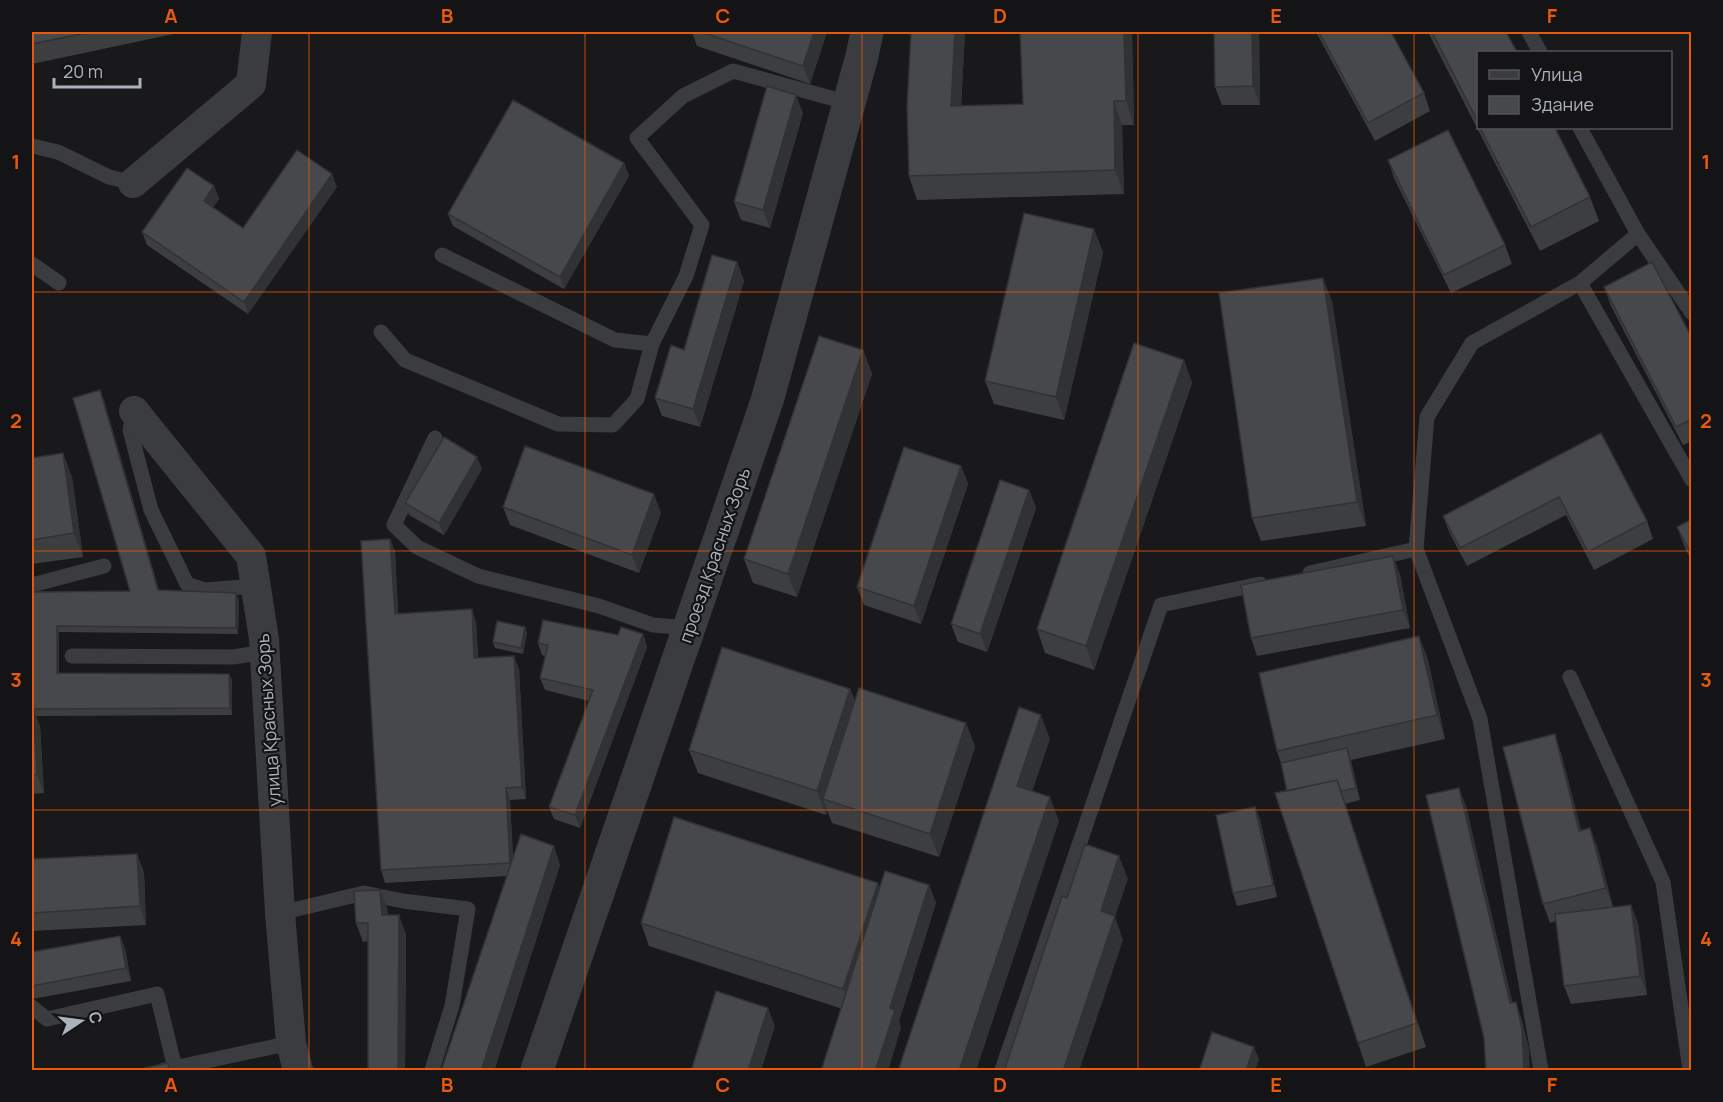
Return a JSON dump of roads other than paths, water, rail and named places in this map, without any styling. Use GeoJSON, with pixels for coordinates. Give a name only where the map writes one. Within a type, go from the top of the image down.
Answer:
{"type":"FeatureCollection","features":[{"type":"Feature","properties":{"kind":"street"},"geometry":{"type":"LineString","coordinates":[[134,183],[251,84],[257,32]]}},
{"type":"Feature","properties":{"kind":"street","name":"проезд Красных Зорь"},"geometry":{"type":"LineString","coordinates":[[537,1071],[767,401],[867,32]]}},
{"type":"Feature","properties":{"kind":"street","name":"улица Красных Зорь"},"geometry":{"type":"LineString","coordinates":[[134,411],[251,556],[266,652],[280,913],[294,1057]]}},
{"type":"Feature","properties":{"kind":"lane"},"geometry":{"type":"LineString","coordinates":[[1529,32],[1539,51]]}},
{"type":"Feature","properties":{"kind":"lane"},"geometry":{"type":"LineString","coordinates":[[381,332],[405,360],[558,424],[613,425],[637,399],[652,344],[686,276],[702,225],[637,138],[683,96],[733,71],[849,103]]}},
{"type":"Feature","properties":{"kind":"lane"},"geometry":{"type":"LineString","coordinates":[[1582,129],[1638,234],[1692,313]]}},
{"type":"Feature","properties":{"kind":"lane"},"geometry":{"type":"LineString","coordinates":[[32,146],[58,152],[109,177],[134,183]]}},
{"type":"Feature","properties":{"kind":"lane"},"geometry":{"type":"LineString","coordinates":[[1541,1071],[1480,719],[1416,549],[1427,417],[1472,343],[1580,283],[1638,234]]}},
{"type":"Feature","properties":{"kind":"lane"},"geometry":{"type":"LineString","coordinates":[[442,255],[615,340],[652,344]]}},
{"type":"Feature","properties":{"kind":"lane"},"geometry":{"type":"LineString","coordinates":[[32,264],[58,283]]}},
{"type":"Feature","properties":{"kind":"lane"},"geometry":{"type":"LineString","coordinates":[[1580,283],[1687,463],[1692,480]]}},
{"type":"Feature","properties":{"kind":"lane"},"geometry":{"type":"LineString","coordinates":[[134,411],[130,430],[151,510],[187,584],[205,590],[256,586]]}},
{"type":"Feature","properties":{"kind":"lane"},"geometry":{"type":"LineString","coordinates":[[435,438],[394,525],[417,547],[478,576],[599,606],[653,625],[689,628]]}},
{"type":"Feature","properties":{"kind":"lane"},"geometry":{"type":"LineString","coordinates":[[1300,575],[1416,549]]}},
{"type":"Feature","properties":{"kind":"lane"},"geometry":{"type":"LineString","coordinates":[[32,585],[104,566]]}},
{"type":"Feature","properties":{"kind":"lane"},"geometry":{"type":"LineString","coordinates":[[1002,1071],[1161,606],[1277,580]]}},
{"type":"Feature","properties":{"kind":"lane"},"geometry":{"type":"LineString","coordinates":[[72,656],[233,657],[266,652]]}},
{"type":"Feature","properties":{"kind":"lane"},"geometry":{"type":"LineString","coordinates":[[1570,677],[1663,882],[1690,1071]]}},
{"type":"Feature","properties":{"kind":"lane"},"geometry":{"type":"LineString","coordinates":[[280,913],[364,893],[403,901],[468,909],[452,1006],[432,1071]]}},
{"type":"Feature","properties":{"kind":"lane"},"geometry":{"type":"LineString","coordinates":[[32,1006],[47,1018],[157,994],[169,1069],[294,1057]]}}]}
